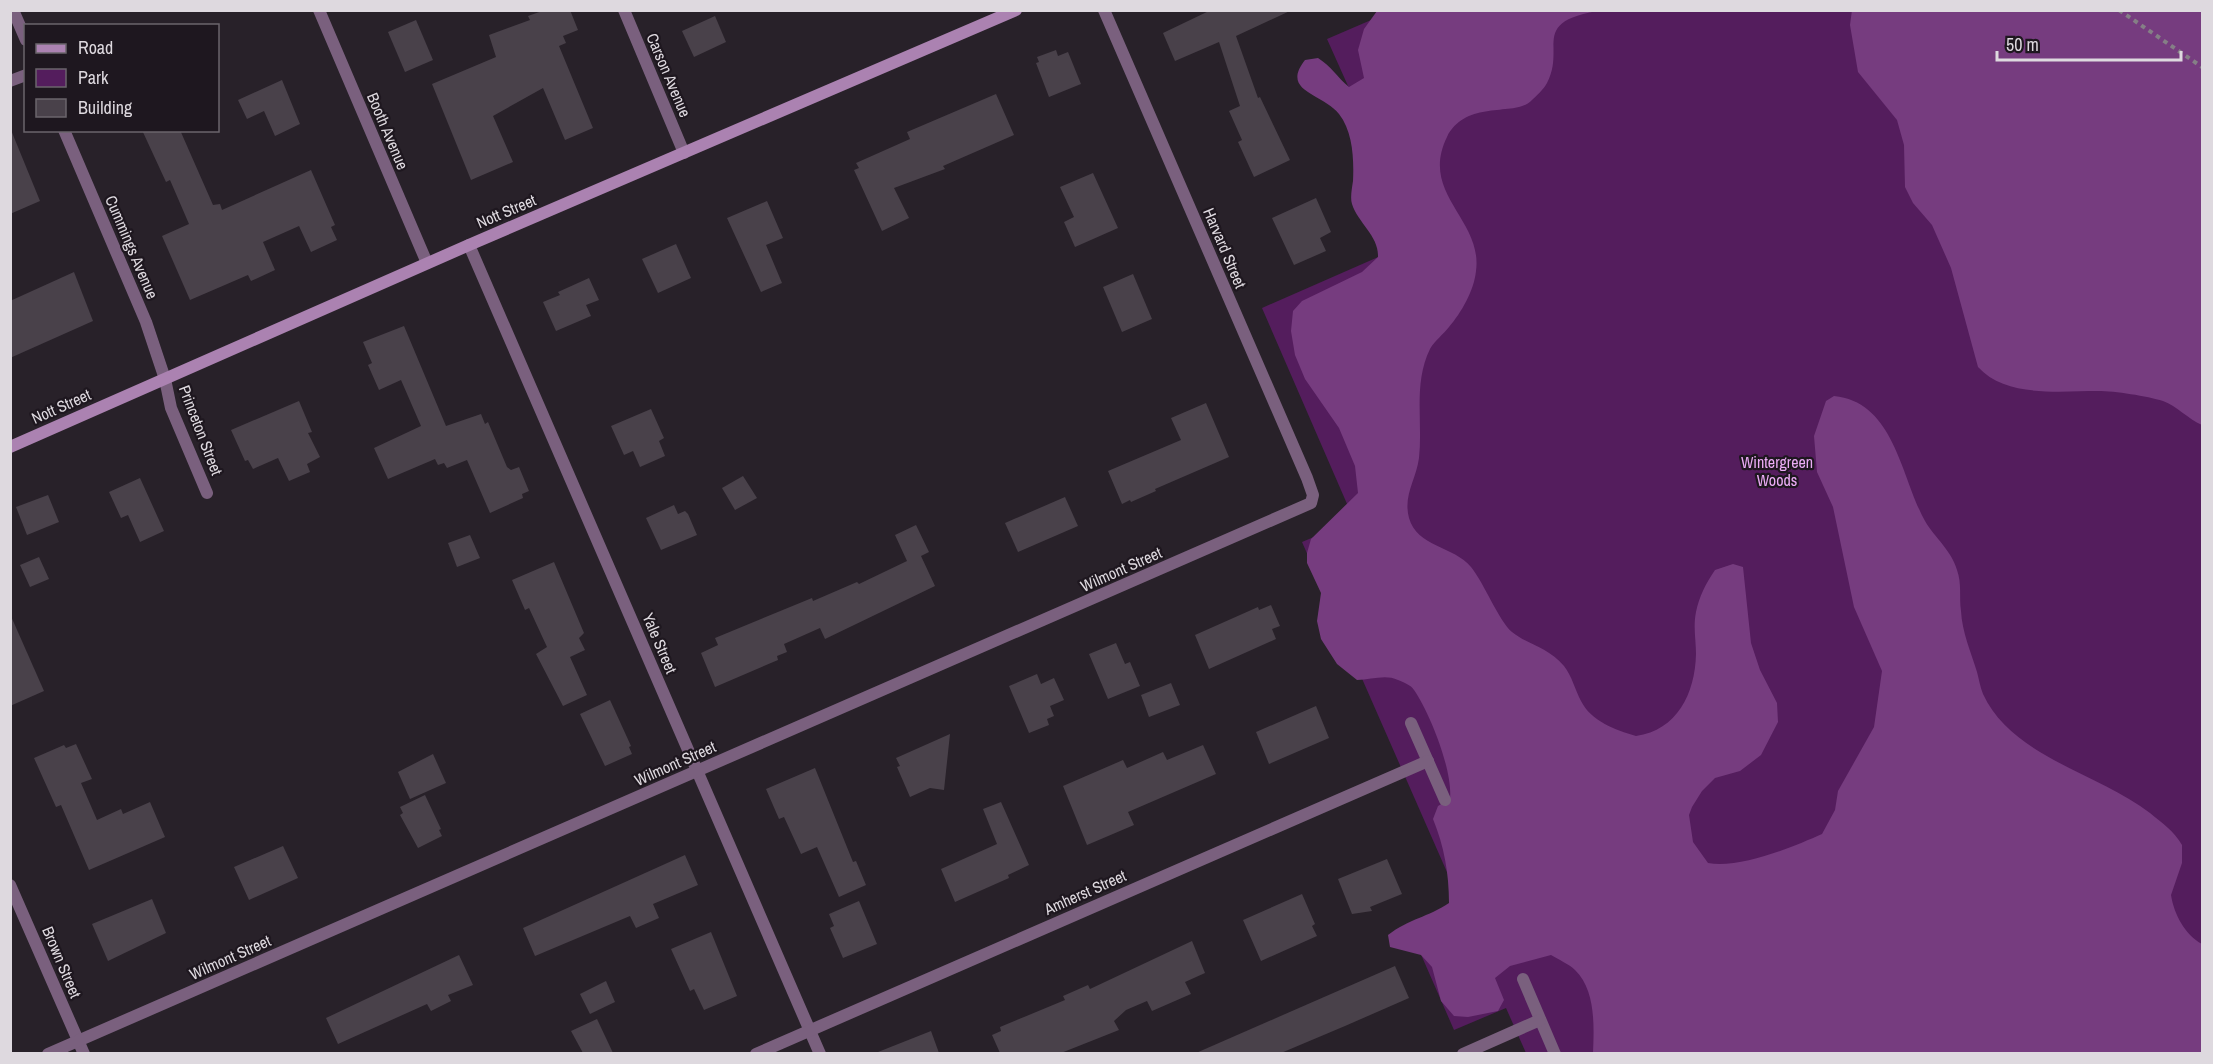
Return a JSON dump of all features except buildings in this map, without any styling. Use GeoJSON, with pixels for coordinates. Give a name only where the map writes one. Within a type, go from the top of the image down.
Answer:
{"type":"FeatureCollection","features":[{"type":"Feature","properties":{"kind":"street"},"geometry":{"type":"LineString","coordinates":[[13,10],[24,35]]}},
{"type":"Feature","properties":{"kind":"street","name":"Booth Avenue"},"geometry":{"type":"LineString","coordinates":[[319,10],[427,263]]}},
{"type":"Feature","properties":{"kind":"street","name":"Carson Avenue"},"geometry":{"type":"LineString","coordinates":[[624,10],[684,153]]}},
{"type":"Feature","properties":{"kind":"street","name":"Nott Street"},"geometry":{"type":"LineString","coordinates":[[10,447],[427,263],[1017,10]]}},
{"type":"Feature","properties":{"kind":"street","name":"Harvard Street"},"geometry":{"type":"LineString","coordinates":[[1104,10],[1303,468],[1313,500]]}},
{"type":"Feature","properties":{"kind":"street","name":"Cummings Avenue"},"geometry":{"type":"LineString","coordinates":[[65,132],[146,322],[165,379]]}},
{"type":"Feature","properties":{"kind":"street","name":"Yale Street"},"geometry":{"type":"LineString","coordinates":[[469,245],[820,1053]]}},
{"type":"Feature","properties":{"kind":"street","name":"Princeton Street"},"geometry":{"type":"LineString","coordinates":[[165,379],[174,416],[207,493]]}},
{"type":"Feature","properties":{"kind":"street","name":"Wilmont Street"},"geometry":{"type":"LineString","coordinates":[[48,1053],[1305,507],[1313,500]]}},
{"type":"Feature","properties":{"kind":"street"},"geometry":{"type":"LineString","coordinates":[[1411,723],[1445,800]]}},
{"type":"Feature","properties":{"kind":"street","name":"Amherst Street"},"geometry":{"type":"LineString","coordinates":[[756,1053],[1428,761]]}},
{"type":"Feature","properties":{"kind":"street","name":"Brown Street"},"geometry":{"type":"LineString","coordinates":[[10,885],[84,1053]]}},
{"type":"Feature","properties":{"kind":"street"},"geometry":{"type":"LineString","coordinates":[[1523,979],[1555,1053]]}},
{"type":"Feature","properties":{"kind":"street"},"geometry":{"type":"LineString","coordinates":[[1463,1053],[1540,1020]]}},
{"type":"Feature","properties":{"kind":"path"},"geometry":{"type":"LineString","coordinates":[[2119,10],[2202,67]]}},
{"type":"Feature","properties":{"kind":"green space","name":"Wintergreen Woods"},"geometry":{"type":"Polygon","coordinates":[[[1392,11],[2202,11],[2202,1053],[1526,1053],[1506,1008],[1454,1030],[1409,927],[1461,904],[1302,542],[1354,520],[1262,308],[1417,240],[1327,39],[1392,11]]]}},
{"type":"Feature","properties":{"kind":"shaded area"},"geometry":{"type":"Polygon","coordinates":[[[1852,10],[2202,11],[2202,425],[2168,403],[2156,399],[2098,391],[2034,391],[2003,384],[1978,367],[1951,268],[1932,225],[1913,203],[1905,187],[1904,145],[1897,120],[1858,72],[1850,25],[1852,10]]]}},
{"type":"Feature","properties":{"kind":"shaded area"},"geometry":{"type":"Polygon","coordinates":[[[1377,11],[1597,11],[1576,16],[1564,22],[1557,30],[1554,38],[1552,70],[1546,85],[1531,101],[1524,106],[1478,113],[1466,118],[1455,125],[1447,137],[1440,157],[1441,175],[1446,191],[1470,236],[1476,253],[1476,271],[1470,294],[1449,327],[1430,349],[1425,362],[1420,389],[1419,458],[1408,502],[1409,518],[1413,528],[1428,541],[1464,560],[1471,567],[1507,627],[1518,636],[1551,654],[1564,666],[1581,701],[1591,714],[1612,728],[1636,736],[1663,726],[1681,708],[1692,683],[1695,669],[1695,618],[1703,590],[1715,570],[1733,564],[1743,567],[1751,643],[1760,670],[1777,703],[1778,722],[1761,755],[1740,771],[1715,778],[1702,791],[1689,815],[1693,842],[1708,863],[1735,863],[1750,860],[1822,834],[1835,810],[1838,791],[1874,727],[1882,671],[1854,607],[1833,507],[1817,472],[1814,436],[1826,401],[1834,396],[1854,401],[1871,412],[1893,445],[1925,521],[1955,563],[1959,575],[1960,606],[1965,634],[1983,694],[1996,716],[2014,734],[2035,749],[2106,786],[2150,813],[2172,831],[2182,845],[2182,863],[2171,895],[2181,923],[2190,935],[2202,944],[2202,1053],[1593,1053],[1592,1009],[1587,988],[1575,970],[1551,955],[1510,966],[1495,978],[1504,1000],[1498,1011],[1468,1017],[1454,1016],[1441,1001],[1432,967],[1421,955],[1390,947],[1388,935],[1403,925],[1449,903],[1445,860],[1433,819],[1438,806],[1450,799],[1448,773],[1433,727],[1413,688],[1388,677],[1357,680],[1337,664],[1321,639],[1317,621],[1321,593],[1307,563],[1307,553],[1311,539],[1358,493],[1355,466],[1339,428],[1305,379],[1295,355],[1291,331],[1293,311],[1302,301],[1362,272],[1378,257],[1372,236],[1352,204],[1353,155],[1344,121],[1332,107],[1301,86],[1298,79],[1299,71],[1305,60],[1318,58],[1349,87],[1364,78],[1358,50],[1364,29],[1377,11]]]}}]}
